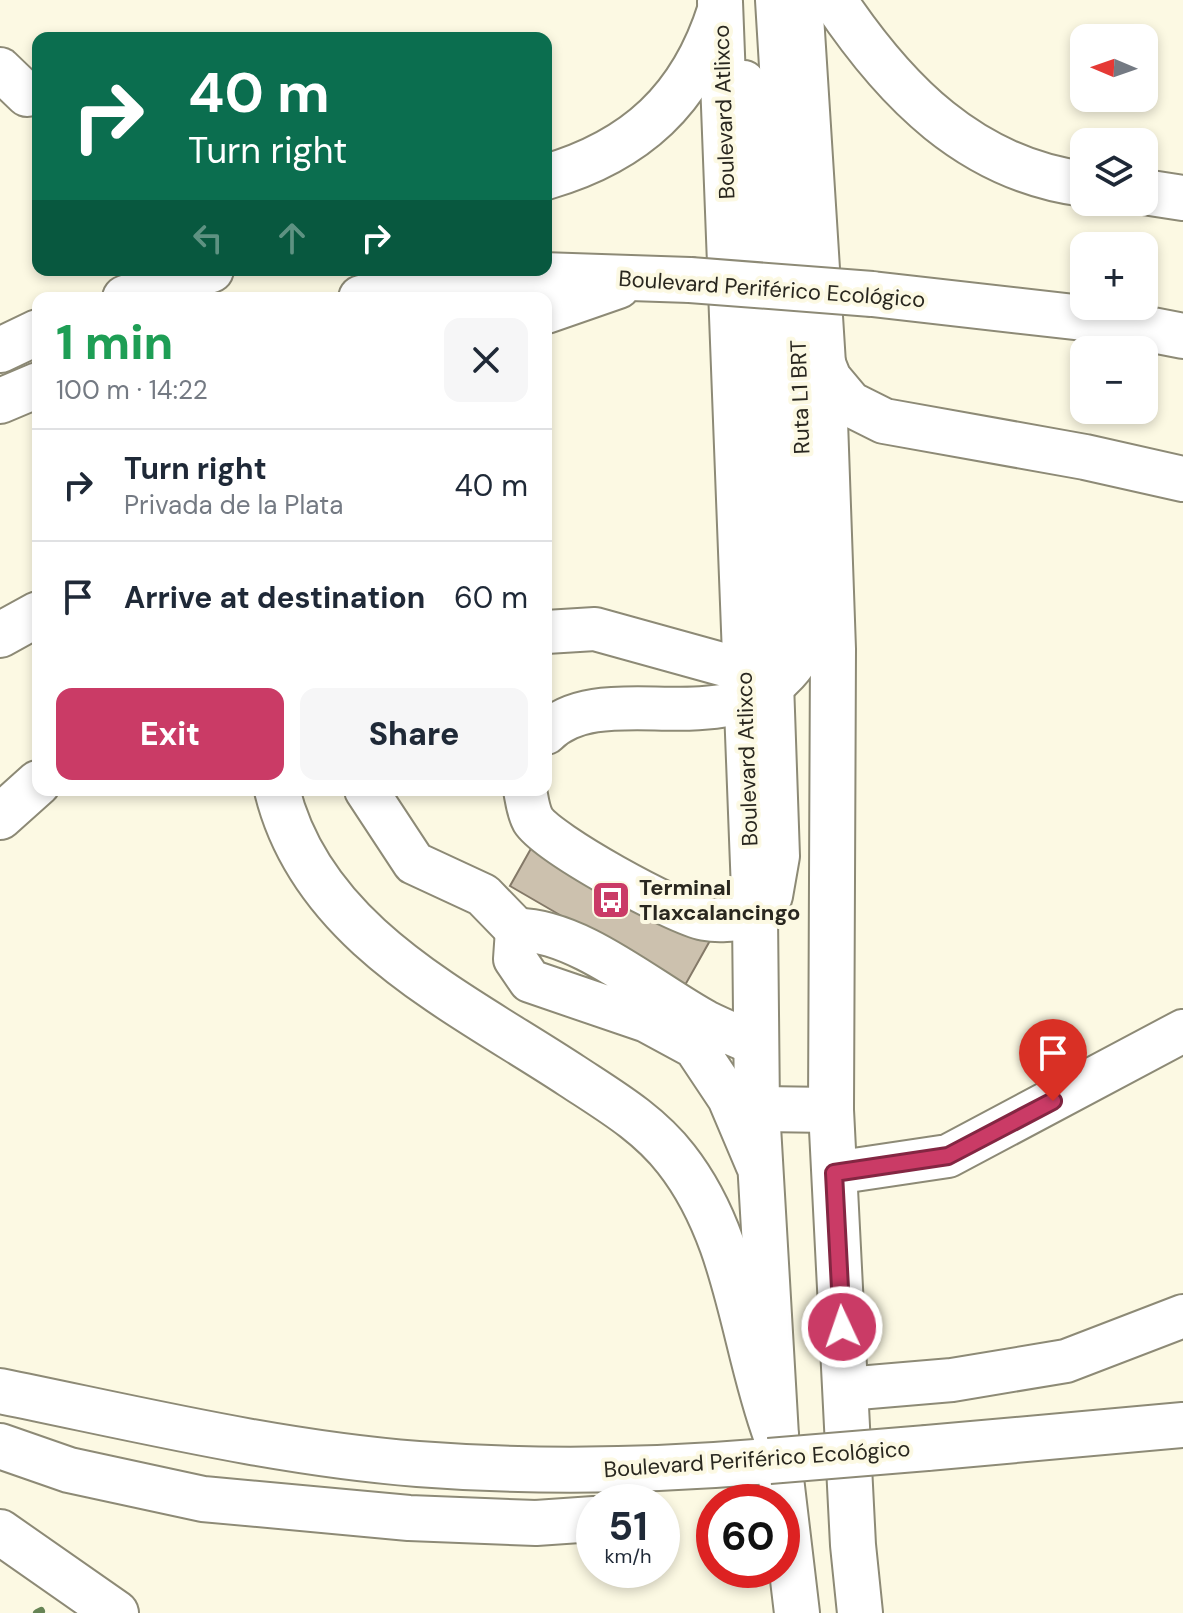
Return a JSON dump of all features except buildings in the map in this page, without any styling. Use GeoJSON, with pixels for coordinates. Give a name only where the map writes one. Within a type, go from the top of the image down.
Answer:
{"type":"FeatureCollection","features":[{"type":"Feature","properties":{"kind":"main road"},"geometry":{"type":"LineString","coordinates":[[800,0],[823,364],[833,649],[831,1110],[853,1545],[860,1613]]}},
{"type":"Feature","properties":{"kind":"main road"},"geometry":{"type":"LineString","coordinates":[[834,0],[894,81],[937,122],[987,154],[1014,166],[1070,180]]}},
{"type":"Feature","properties":{"kind":"main road","name":"Boulevard Atlixco"},"geometry":{"type":"LineString","coordinates":[[726,3],[753,686],[757,1109],[776,1436],[797,1613]]}},
{"type":"Feature","properties":{"kind":"main road"},"geometry":{"type":"LineString","coordinates":[[552,175],[604,155],[663,111],[697,67],[726,3]]}},
{"type":"Feature","properties":{"kind":"main road"},"geometry":{"type":"LineString","coordinates":[[1158,194],[1183,198]]}},
{"type":"Feature","properties":{"kind":"main road"},"geometry":{"type":"LineString","coordinates":[[143,292],[193,276]]}},
{"type":"Feature","properties":{"kind":"main road","name":"Boulevard Periférico Ecológico"},"geometry":{"type":"LineString","coordinates":[[360,291],[527,276],[690,280],[872,294],[1101,320],[1183,336]]}},
{"type":"Feature","properties":{"kind":"main road"},"geometry":{"type":"LineString","coordinates":[[552,309],[642,278]]}},
{"type":"Feature","properties":{"kind":"main road"},"geometry":{"type":"LineString","coordinates":[[0,350],[32,335]]}},
{"type":"Feature","properties":{"kind":"main road"},"geometry":{"type":"LineString","coordinates":[[823,364],[829,379],[850,404],[884,421],[1183,479]]}},
{"type":"Feature","properties":{"kind":"main road"},"geometry":{"type":"LineString","coordinates":[[0,401],[32,388]]}},
{"type":"Feature","properties":{"kind":"main road"},"geometry":{"type":"LineString","coordinates":[[0,635],[32,617]]}},
{"type":"Feature","properties":{"kind":"main road"},"geometry":{"type":"LineString","coordinates":[[0,817],[32,788]]}},
{"type":"Feature","properties":{"kind":"main road"},"geometry":{"type":"LineString","coordinates":[[279,796],[305,864],[352,924],[444,993],[634,1116],[678,1161],[722,1245],[737,1288],[761,1395],[776,1436]]}},
{"type":"Feature","properties":{"kind":"main road"},"geometry":{"type":"LineString","coordinates":[[757,1109],[831,1110]]}},
{"type":"Feature","properties":{"kind":"main road","name":"Boulevard Periférico Ecológico"},"geometry":{"type":"LineString","coordinates":[[0,1391],[209,1434],[415,1464],[511,1470],[658,1470],[1183,1425]]}},
{"type":"Feature","properties":{"kind":"main road"},"geometry":{"type":"LineString","coordinates":[[0,1446],[69,1470],[203,1499],[409,1518],[536,1523],[576,1520]]}},
{"type":"Feature","properties":{"kind":"main road"},"geometry":{"type":"LineString","coordinates":[[643,1484],[658,1470]]}},
{"type":"Feature","properties":{"kind":"main road"},"geometry":{"type":"LineString","coordinates":[[0,1532],[116,1613]]}},
{"type":"Feature","properties":{"kind":"street","name":"Ruta L1 BRT"},"geometry":{"type":"LineString","coordinates":[[753,686],[798,658],[807,626],[800,381],[777,0]]}},
{"type":"Feature","properties":{"kind":"street"},"geometry":{"type":"LineString","coordinates":[[552,632],[595,629],[753,686]]}},
{"type":"Feature","properties":{"kind":"street"},"geometry":{"type":"LineString","coordinates":[[552,730],[576,716],[607,711],[723,707],[753,686]]}},
{"type":"Feature","properties":{"kind":"street"},"geometry":{"type":"LineString","coordinates":[[370,796],[414,863],[483,895],[517,930],[536,930],[584,949],[707,1022],[757,1045]]}},
{"type":"Feature","properties":{"kind":"street"},"geometry":{"type":"LineString","coordinates":[[527,796],[534,822],[615,876],[703,919],[755,917]]}},
{"type":"Feature","properties":{"kind":"street"},"geometry":{"type":"LineString","coordinates":[[517,930],[515,959],[530,981],[647,1021],[695,1047],[729,1098],[761,1171]]}},
{"type":"Feature","properties":{"kind":"street"},"geometry":{"type":"LineString","coordinates":[[834,1173],[948,1156],[1183,1031]]}},
{"type":"Feature","properties":{"kind":"street"},"geometry":{"type":"LineString","coordinates":[[846,1389],[952,1380],[1066,1361],[1183,1316]]}},
{"type":"Feature","properties":{"kind":"waterway"},"geometry":{"type":"LineString","coordinates":[[37,1613],[41,1611]]}},
{"type":"Feature","properties":{"kind":"place","name":"Terminal Tlaxcalancingo"},"geometry":{"type":"Point","coordinates":[611,900]}},
{"type":"Feature","properties":{"kind":"route"},"geometry":{"type":"LineString","coordinates":[[842,1327],[834,1173],[948,1156],[1053,1101]]}}]}
